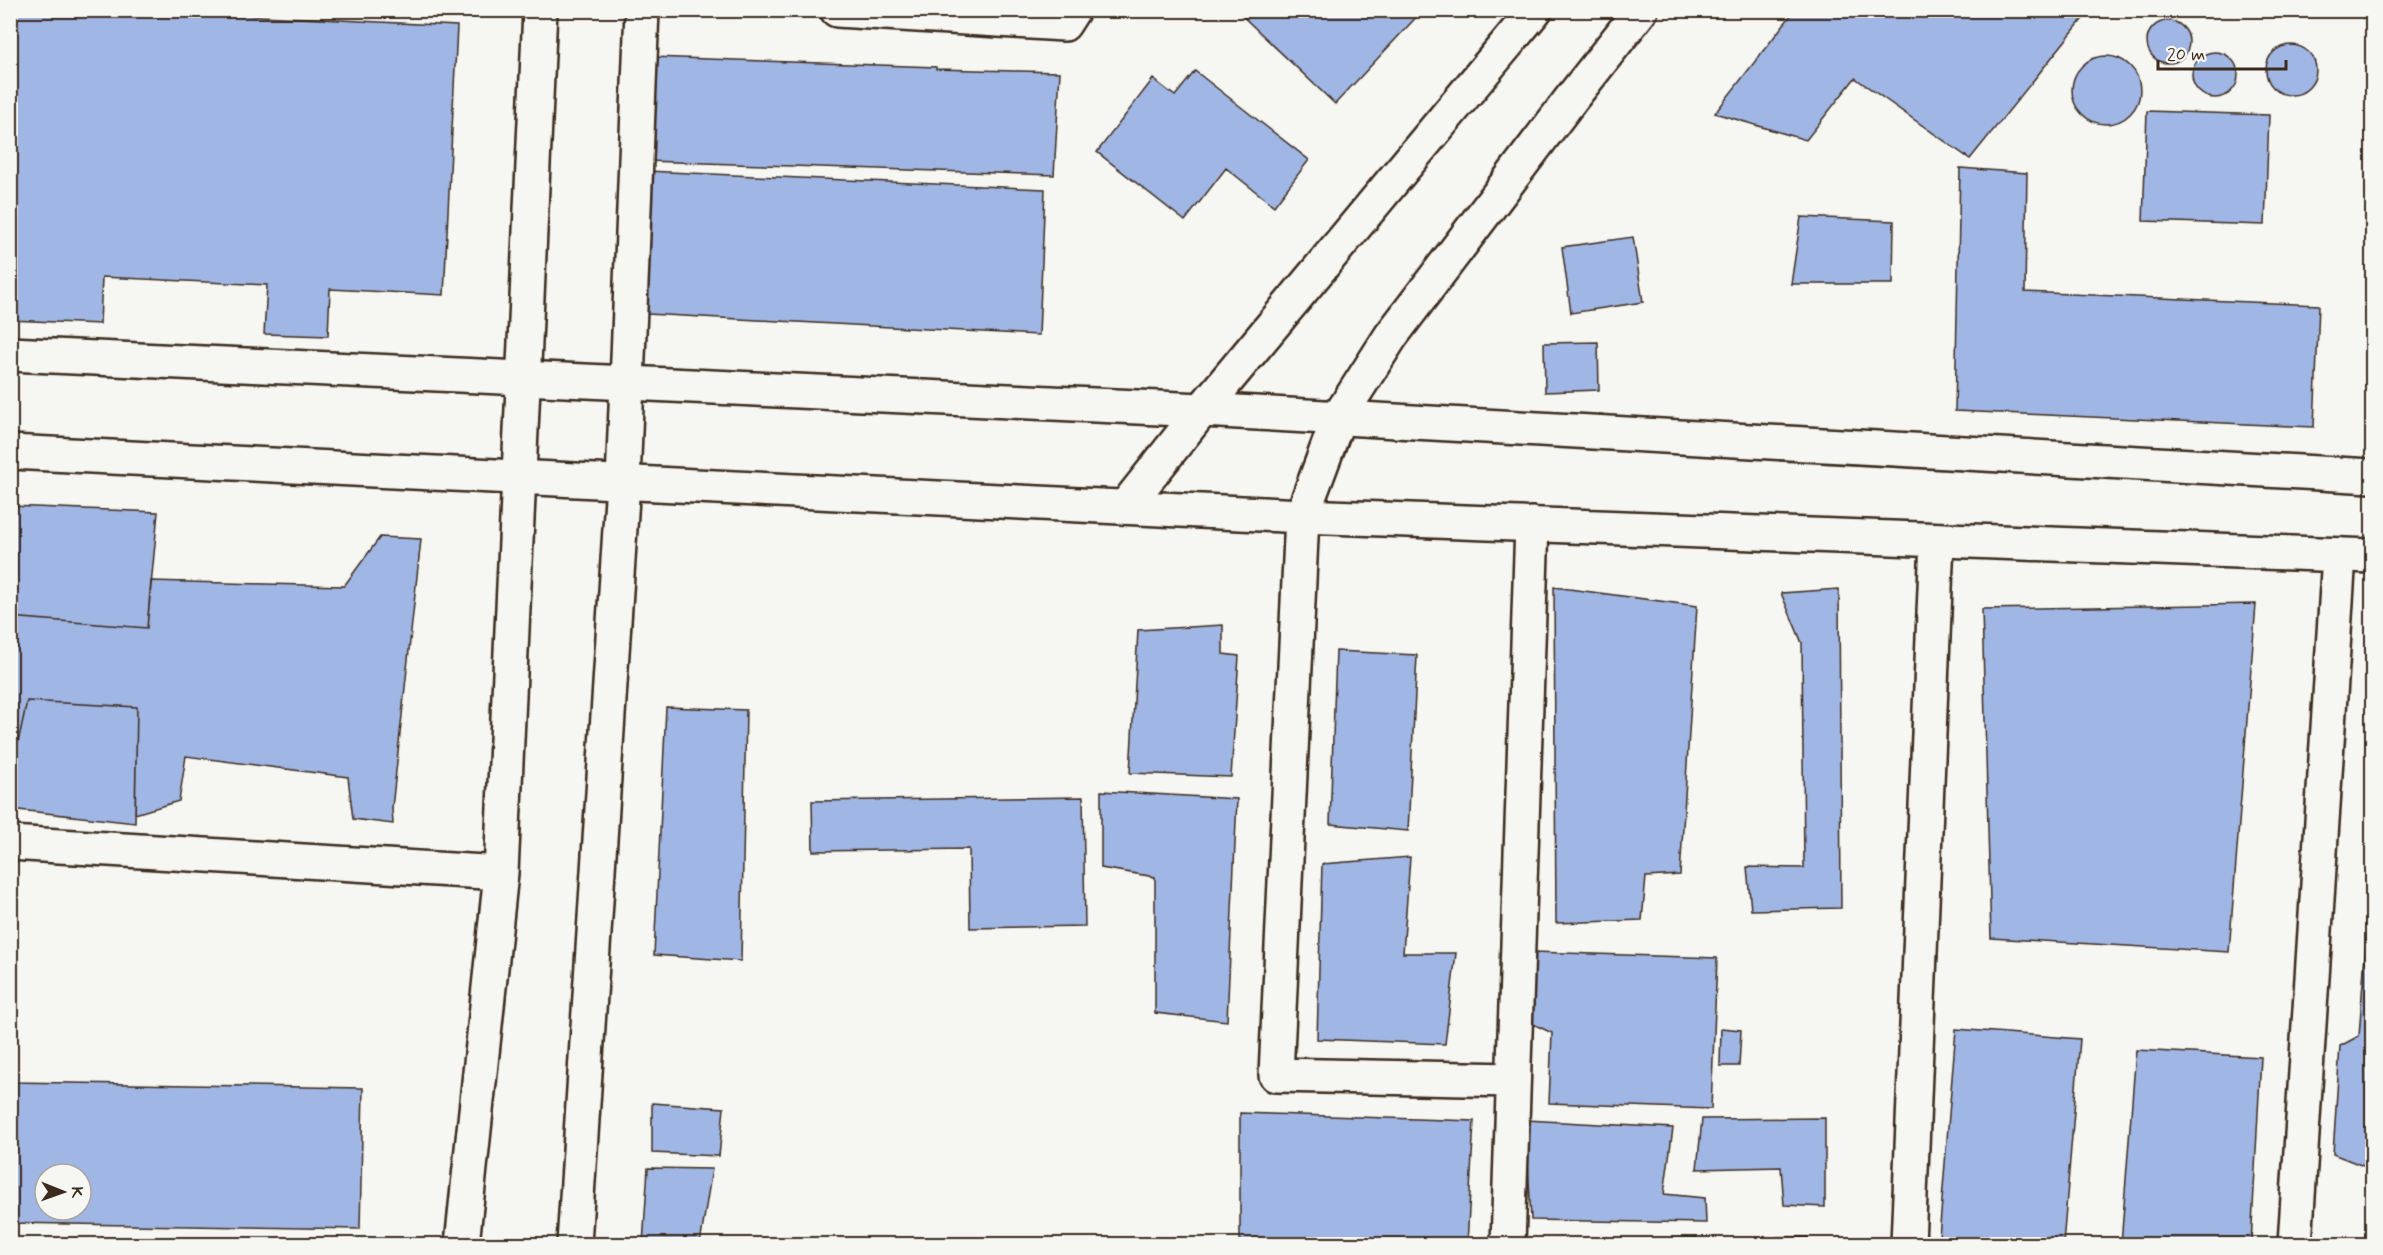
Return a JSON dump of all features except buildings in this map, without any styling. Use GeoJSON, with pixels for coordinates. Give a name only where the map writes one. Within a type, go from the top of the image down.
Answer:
{"type":"FeatureCollection","features":[{"type":"Feature","properties":{"kind":"street"},"geometry":{"type":"LineString","coordinates":[[462,1245],[501,873],[540,10]]}},
{"type":"Feature","properties":{"kind":"street"},"geometry":{"type":"LineString","coordinates":[[574,1245],[623,482],[642,10]]}},
{"type":"Feature","properties":{"kind":"street"},"geometry":{"type":"LineString","coordinates":[[837,10],[1064,24],[1073,10]]}},
{"type":"Feature","properties":{"kind":"street"},"geometry":{"type":"LineString","coordinates":[[1125,507],[1202,410],[1535,10]]}},
{"type":"Feature","properties":{"kind":"street"},"geometry":{"type":"LineString","coordinates":[[1513,1080],[1275,1075],[1302,516],[1338,417],[1391,336],[1641,10]]}},
{"type":"Feature","properties":{"kind":"street"},"geometry":{"type":"LineString","coordinates":[[10,354],[1338,417],[2373,476]]}},
{"type":"Feature","properties":{"kind":"street"},"geometry":{"type":"LineString","coordinates":[[10,452],[1302,516],[2373,556]]}},
{"type":"Feature","properties":{"kind":"street"},"geometry":{"type":"LineString","coordinates":[[1508,1245],[1532,524]]}},
{"type":"Feature","properties":{"kind":"street"},"geometry":{"type":"LineString","coordinates":[[1908,1245],[1937,540]]}},
{"type":"Feature","properties":{"kind":"street"},"geometry":{"type":"LineString","coordinates":[[2295,1245],[2339,555]]}},
{"type":"Feature","properties":{"kind":"street"},"geometry":{"type":"LineString","coordinates":[[10,843],[501,873]]}}]}
